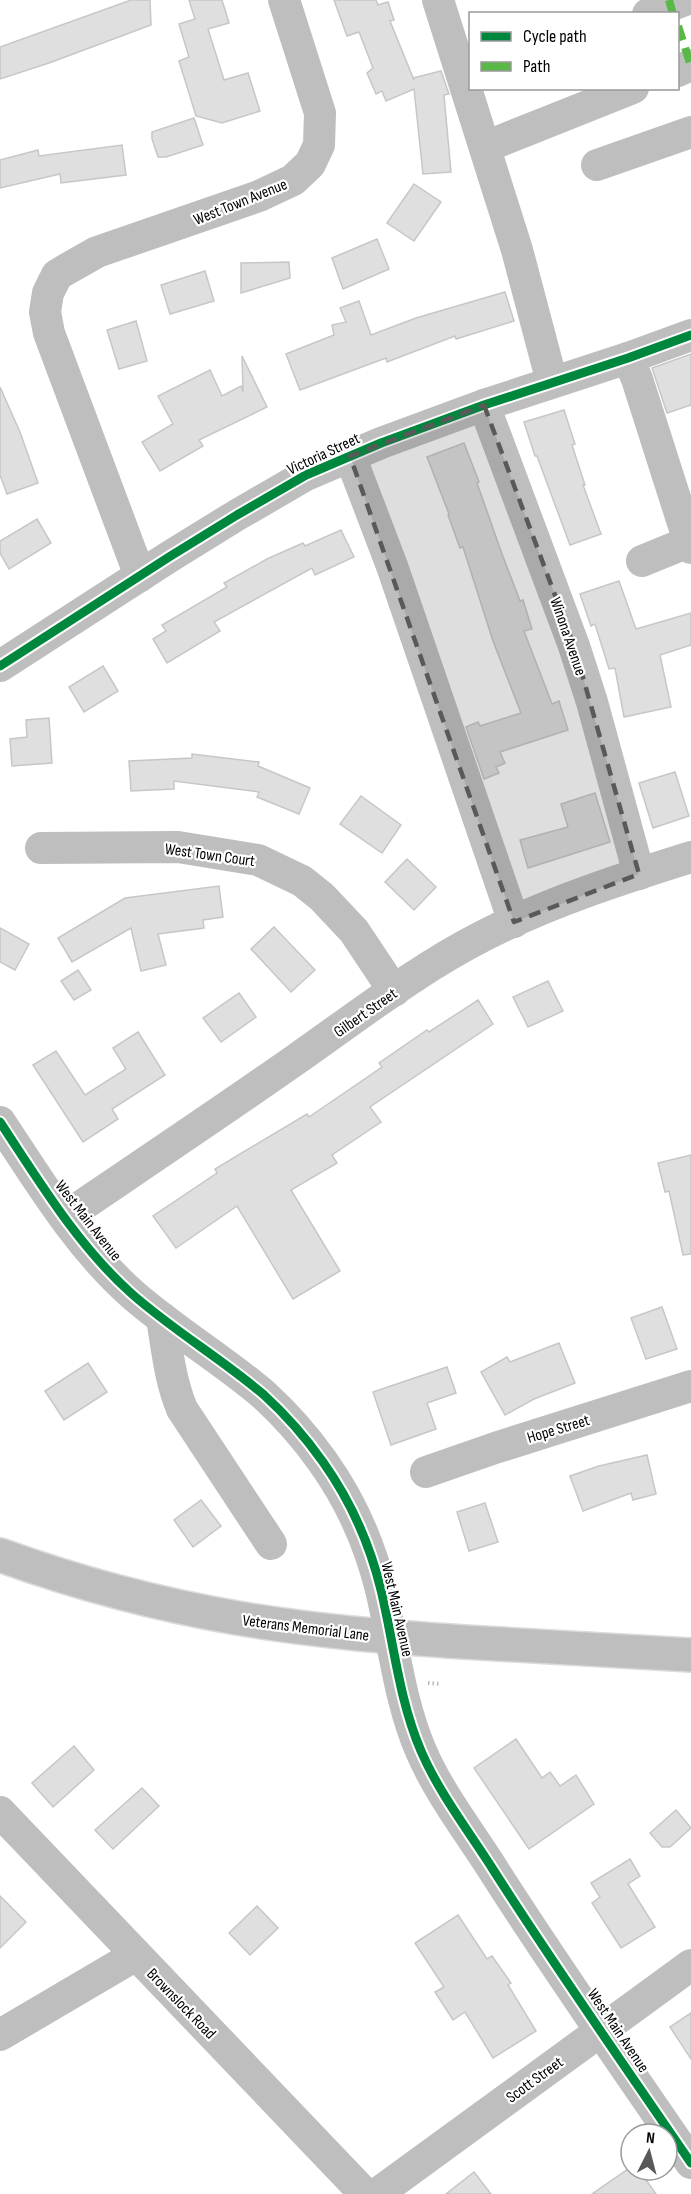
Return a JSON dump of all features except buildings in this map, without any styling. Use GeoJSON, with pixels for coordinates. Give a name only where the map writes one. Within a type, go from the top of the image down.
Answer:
{"type":"FeatureCollection","features":[{"type":"Feature","properties":{"kind":"main road","name":"Veterans Memorial Lane"},"geometry":{"type":"LineString","coordinates":[[0,1555],[46,1572],[102,1588],[197,1610],[303,1628],[390,1637],[691,1655]]}},
{"type":"Feature","properties":{"kind":"street","name":"West Town Avenue"},"geometry":{"type":"LineString","coordinates":[[140,576],[48,333],[45,312],[48,292],[57,275],[97,252],[259,196],[293,180],[310,164],[319,145],[320,113],[284,0]]}},
{"type":"Feature","properties":{"kind":"street"},"geometry":{"type":"LineString","coordinates":[[438,0],[467,80]]}},
{"type":"Feature","properties":{"kind":"street"},"geometry":{"type":"LineString","coordinates":[[654,12],[687,0],[691,7]]}},
{"type":"Feature","properties":{"kind":"street"},"geometry":{"type":"LineString","coordinates":[[470,90],[529,291],[552,382]]}},
{"type":"Feature","properties":{"kind":"street"},"geometry":{"type":"LineString","coordinates":[[485,147],[628,90]]}},
{"type":"Feature","properties":{"kind":"street"},"geometry":{"type":"LineString","coordinates":[[597,165],[691,132]]}},
{"type":"Feature","properties":{"kind":"street","name":"Victoria Street"},"geometry":{"type":"LineString","coordinates":[[0,666],[237,515],[306,475],[484,405],[691,335]]}},
{"type":"Feature","properties":{"kind":"street"},"geometry":{"type":"LineString","coordinates":[[628,358],[637,379],[690,543],[642,561]]}},
{"type":"Feature","properties":{"kind":"street","name":"Winona Avenue"},"geometry":{"type":"LineString","coordinates":[[484,405],[574,646],[592,702],[639,874]]}},
{"type":"Feature","properties":{"kind":"street"},"geometry":{"type":"LineString","coordinates":[[350,456],[392,566],[514,922]]}},
{"type":"Feature","properties":{"kind":"street","name":"West Town Court"},"geometry":{"type":"LineString","coordinates":[[41,848],[177,847],[258,860],[302,881],[322,897],[354,931],[394,991]]}},
{"type":"Feature","properties":{"kind":"street","name":"Gilbert Street"},"geometry":{"type":"LineString","coordinates":[[65,1217],[394,991],[471,943],[514,922],[639,874],[691,857]]}},
{"type":"Feature","properties":{"kind":"street","name":"West Main Avenue"},"geometry":{"type":"LineString","coordinates":[[0,1122],[65,1217],[104,1265],[130,1292],[266,1397],[297,1429],[324,1463],[345,1498],[362,1534],[380,1587],[409,1716],[425,1759],[536,1936],[691,2163]]}},
{"type":"Feature","properties":{"kind":"street"},"geometry":{"type":"LineString","coordinates":[[162,1318],[171,1375],[182,1409],[270,1545]]}},
{"type":"Feature","properties":{"kind":"street","name":"Hope Street"},"geometry":{"type":"LineString","coordinates":[[426,1472],[691,1386]]}},
{"type":"Feature","properties":{"kind":"street","name":"Brownslock Road"},"geometry":{"type":"LineString","coordinates":[[0,1812],[365,2194]]}},
{"type":"Feature","properties":{"kind":"street"},"geometry":{"type":"LineString","coordinates":[[0,2035],[136,1955]]}},
{"type":"Feature","properties":{"kind":"street","name":"Scott Street"},"geometry":{"type":"LineString","coordinates":[[377,2194],[691,1965]]}},
{"type":"Feature","properties":{"kind":"highlighted area"},"geometry":{"type":"Polygon","coordinates":[[[484,405],[574,646],[639,874],[514,922],[350,456],[484,405]]]}},
{"type":"Feature","properties":{"kind":"marked path"},"geometry":{"type":"LineString","coordinates":[[669,0],[672,12]]}},
{"type":"Feature","properties":{"kind":"marked path"},"geometry":{"type":"LineString","coordinates":[[679,29],[691,66]]}},
{"type":"Feature","properties":{"kind":"cycle path"},"geometry":{"type":"LineString","coordinates":[[0,666],[169,557],[306,475],[381,443],[484,405],[691,335]]}},
{"type":"Feature","properties":{"kind":"cycle path"},"geometry":{"type":"LineString","coordinates":[[0,1122],[60,1212],[112,1275],[148,1307],[264,1395],[303,1436],[333,1477],[358,1523],[371,1556],[381,1590],[407,1712],[428,1767],[542,1945],[691,2163]]}}]}
